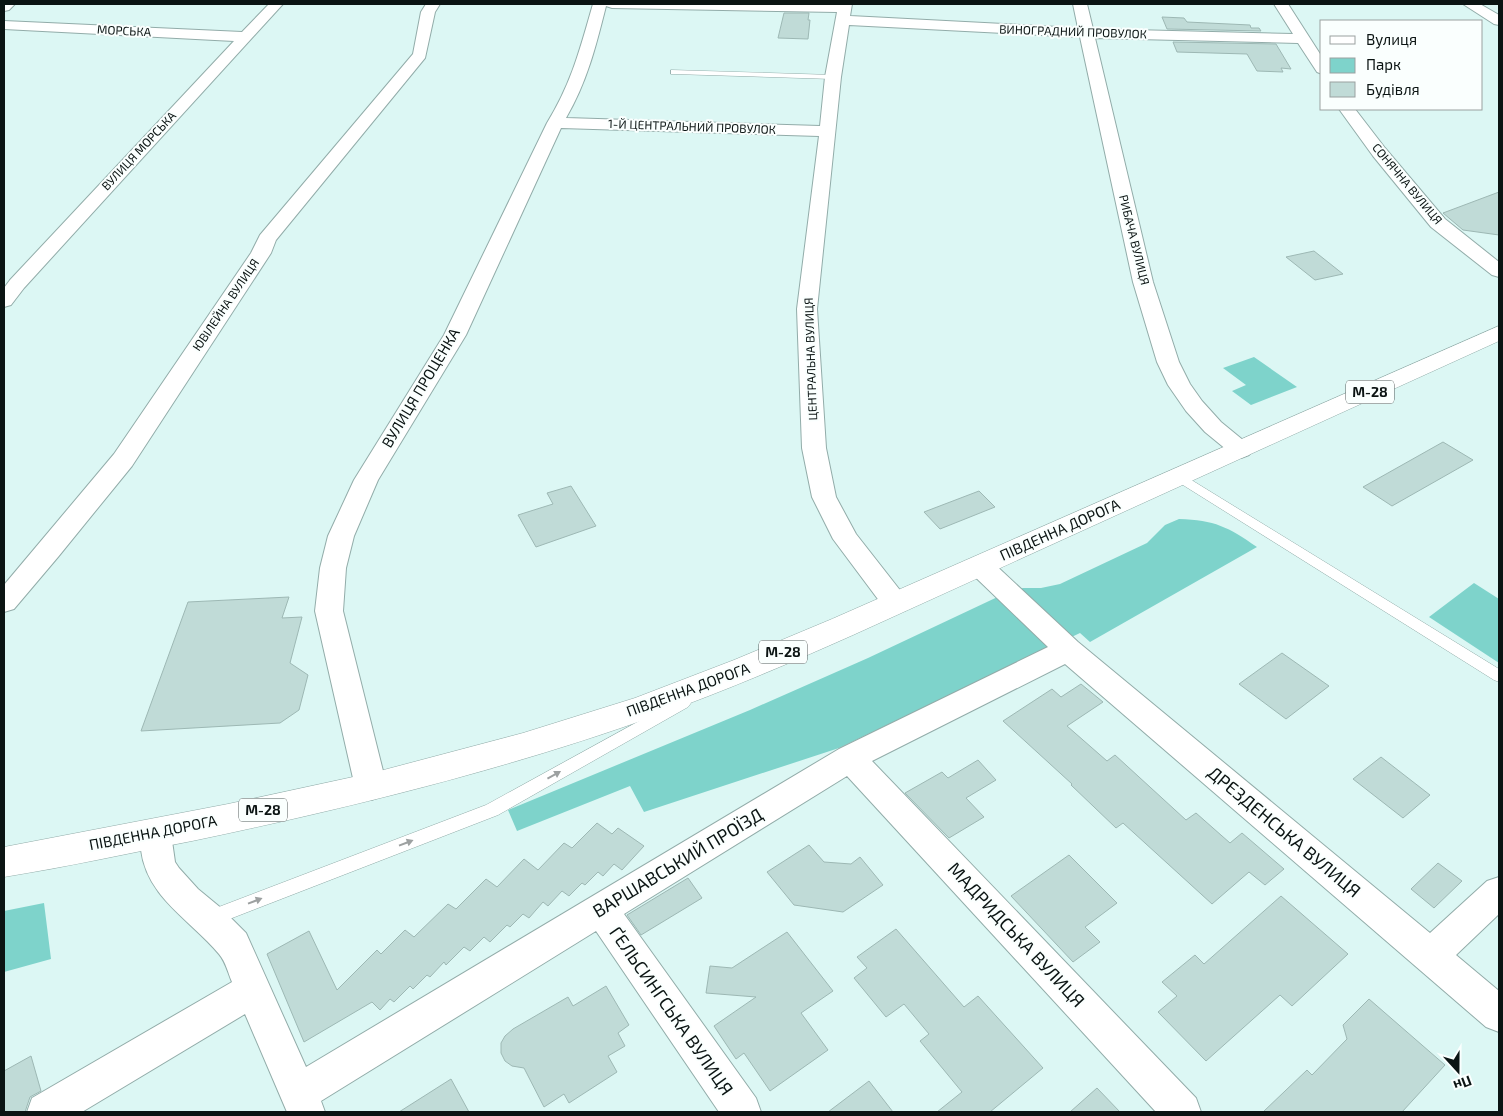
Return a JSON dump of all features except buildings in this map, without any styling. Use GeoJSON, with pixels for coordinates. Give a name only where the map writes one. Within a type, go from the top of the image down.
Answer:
{"type":"FeatureCollection","features":[{"type":"Feature","properties":{"kind":"highway","name":"ПІВДЕННА ДОРОГА"},"geometry":{"type":"LineString","coordinates":[[4,862],[154,834],[371,787],[479,759],[597,723],[737,672],[1241,450],[1499,333]]}},
{"type":"Feature","properties":{"kind":"street"},"geometry":{"type":"LineString","coordinates":[[4,7],[8,4]]}},
{"type":"Feature","properties":{"kind":"street","name":"ВУЛИЦЯ МОРСЬКА"},"geometry":{"type":"LineString","coordinates":[[4,300],[276,4]]}},
{"type":"Feature","properties":{"kind":"street","name":"ЮВІЛЕЙНА ВУЛИЦЯ"},"geometry":{"type":"LineString","coordinates":[[4,602],[49,551],[123,460],[261,253],[267,239],[379,102],[420,56],[428,12],[433,4]]}},
{"type":"Feature","properties":{"kind":"street","name":"ВУЛИЦЯ ПРОЦЕНКА"},"geometry":{"type":"LineString","coordinates":[[371,787],[356,734],[329,611],[333,568],[341,536],[366,480],[455,335],[555,123],[570,98],[582,70],[600,4]]}},
{"type":"Feature","properties":{"kind":"street","name":"ВИНОГРАДНИЙ ПРОВУЛОК"},"geometry":{"type":"LineString","coordinates":[[612,4],[844,11],[1087,34],[1304,40]]}},
{"type":"Feature","properties":{"kind":"street","name":"РИБАЧА ВУЛИЦЯ"},"geometry":{"type":"LineString","coordinates":[[1080,4],[1099,95],[1143,282],[1168,362],[1179,385],[1194,406],[1213,427],[1241,450]]}},
{"type":"Feature","properties":{"kind":"street"},"geometry":{"type":"LineString","coordinates":[[1281,4],[1320,66]]}},
{"type":"Feature","properties":{"kind":"street"},"geometry":{"type":"LineString","coordinates":[[1470,4],[1499,21]]}},
{"type":"Feature","properties":{"kind":"street","name":"ЦЕНТРАЛЬНА ВУЛИЦЯ"},"geometry":{"type":"LineString","coordinates":[[844,11],[833,77],[807,308],[814,448],[824,497],[846,539],[896,603]]}},
{"type":"Feature","properties":{"kind":"street","name":"МОРСЬКА"},"geometry":{"type":"LineString","coordinates":[[4,25],[245,36]]}},
{"type":"Feature","properties":{"kind":"street","name":"СОНЯЧНА ВУЛИЦЯ"},"geometry":{"type":"LineString","coordinates":[[1348,110],[1379,152],[1438,222],[1499,271]]}},
{"type":"Feature","properties":{"kind":"street","name":"1-Й ЦЕНТРАЛЬНИЙ ПРОВУЛОК"},"geometry":{"type":"LineString","coordinates":[[555,123],[828,131]]}},
{"type":"Feature","properties":{"kind":"street","name":"ДРЕЗДЕНСЬКА ВУЛИЦЯ"},"geometry":{"type":"LineString","coordinates":[[980,566],[1068,650],[1499,1014]]}},
{"type":"Feature","properties":{"kind":"street","name":"ВАРШАВСЬКИЙ ПРОЇЗД"},"geometry":{"type":"LineString","coordinates":[[302,1103],[601,910],[850,758],[1068,650]]}},
{"type":"Feature","properties":{"kind":"street","name":"МАДРИДСЬКА ВУЛИЦЯ"},"geometry":{"type":"LineString","coordinates":[[850,758],[1182,1112]]}},
{"type":"Feature","properties":{"kind":"street"},"geometry":{"type":"LineString","coordinates":[[154,834],[158,864],[167,879],[186,900],[209,919],[234,945],[302,1103]]}},
{"type":"Feature","properties":{"kind":"street"},"geometry":{"type":"LineString","coordinates":[[1430,956],[1499,892]]}},
{"type":"Feature","properties":{"kind":"street","name":"ҐЕЛЬСИНГСЬКА ВУЛИЦЯ"},"geometry":{"type":"LineString","coordinates":[[601,910],[742,1112]]}},
{"type":"Feature","properties":{"kind":"street"},"geometry":{"type":"LineString","coordinates":[[46,1112],[254,990]]}},
{"type":"Feature","properties":{"kind":"lane"},"geometry":{"type":"LineString","coordinates":[[674,72],[833,77]]}},
{"type":"Feature","properties":{"kind":"lane"},"geometry":{"type":"LineString","coordinates":[[1180,477],[1499,676]]}},
{"type":"Feature","properties":{"kind":"lane"},"geometry":{"type":"LineString","coordinates":[[209,919],[492,810],[737,672]]}},
{"type":"Feature","properties":{"kind":"green space"},"geometry":{"type":"Polygon","coordinates":[[[1254,357],[1297,387],[1251,405],[1232,391],[1246,385],[1223,368],[1254,357]]]}},
{"type":"Feature","properties":{"kind":"green space"},"geometry":{"type":"Polygon","coordinates":[[[1179,519],[1202,521],[1221,526],[1238,534],[1257,547],[1090,642],[1080,633],[839,748],[644,812],[630,786],[517,831],[508,810],[750,710],[868,658],[1006,593],[1023,588],[1041,588],[1060,584],[1147,543],[1165,525],[1179,519]]]}},
{"type":"Feature","properties":{"kind":"green space"},"geometry":{"type":"Polygon","coordinates":[[[1474,583],[1499,599],[1499,663],[1429,617],[1474,583]]]}},
{"type":"Feature","properties":{"kind":"green space"},"geometry":{"type":"Polygon","coordinates":[[[44,903],[51,959],[4,972],[4,911],[44,903]]]}}]}
